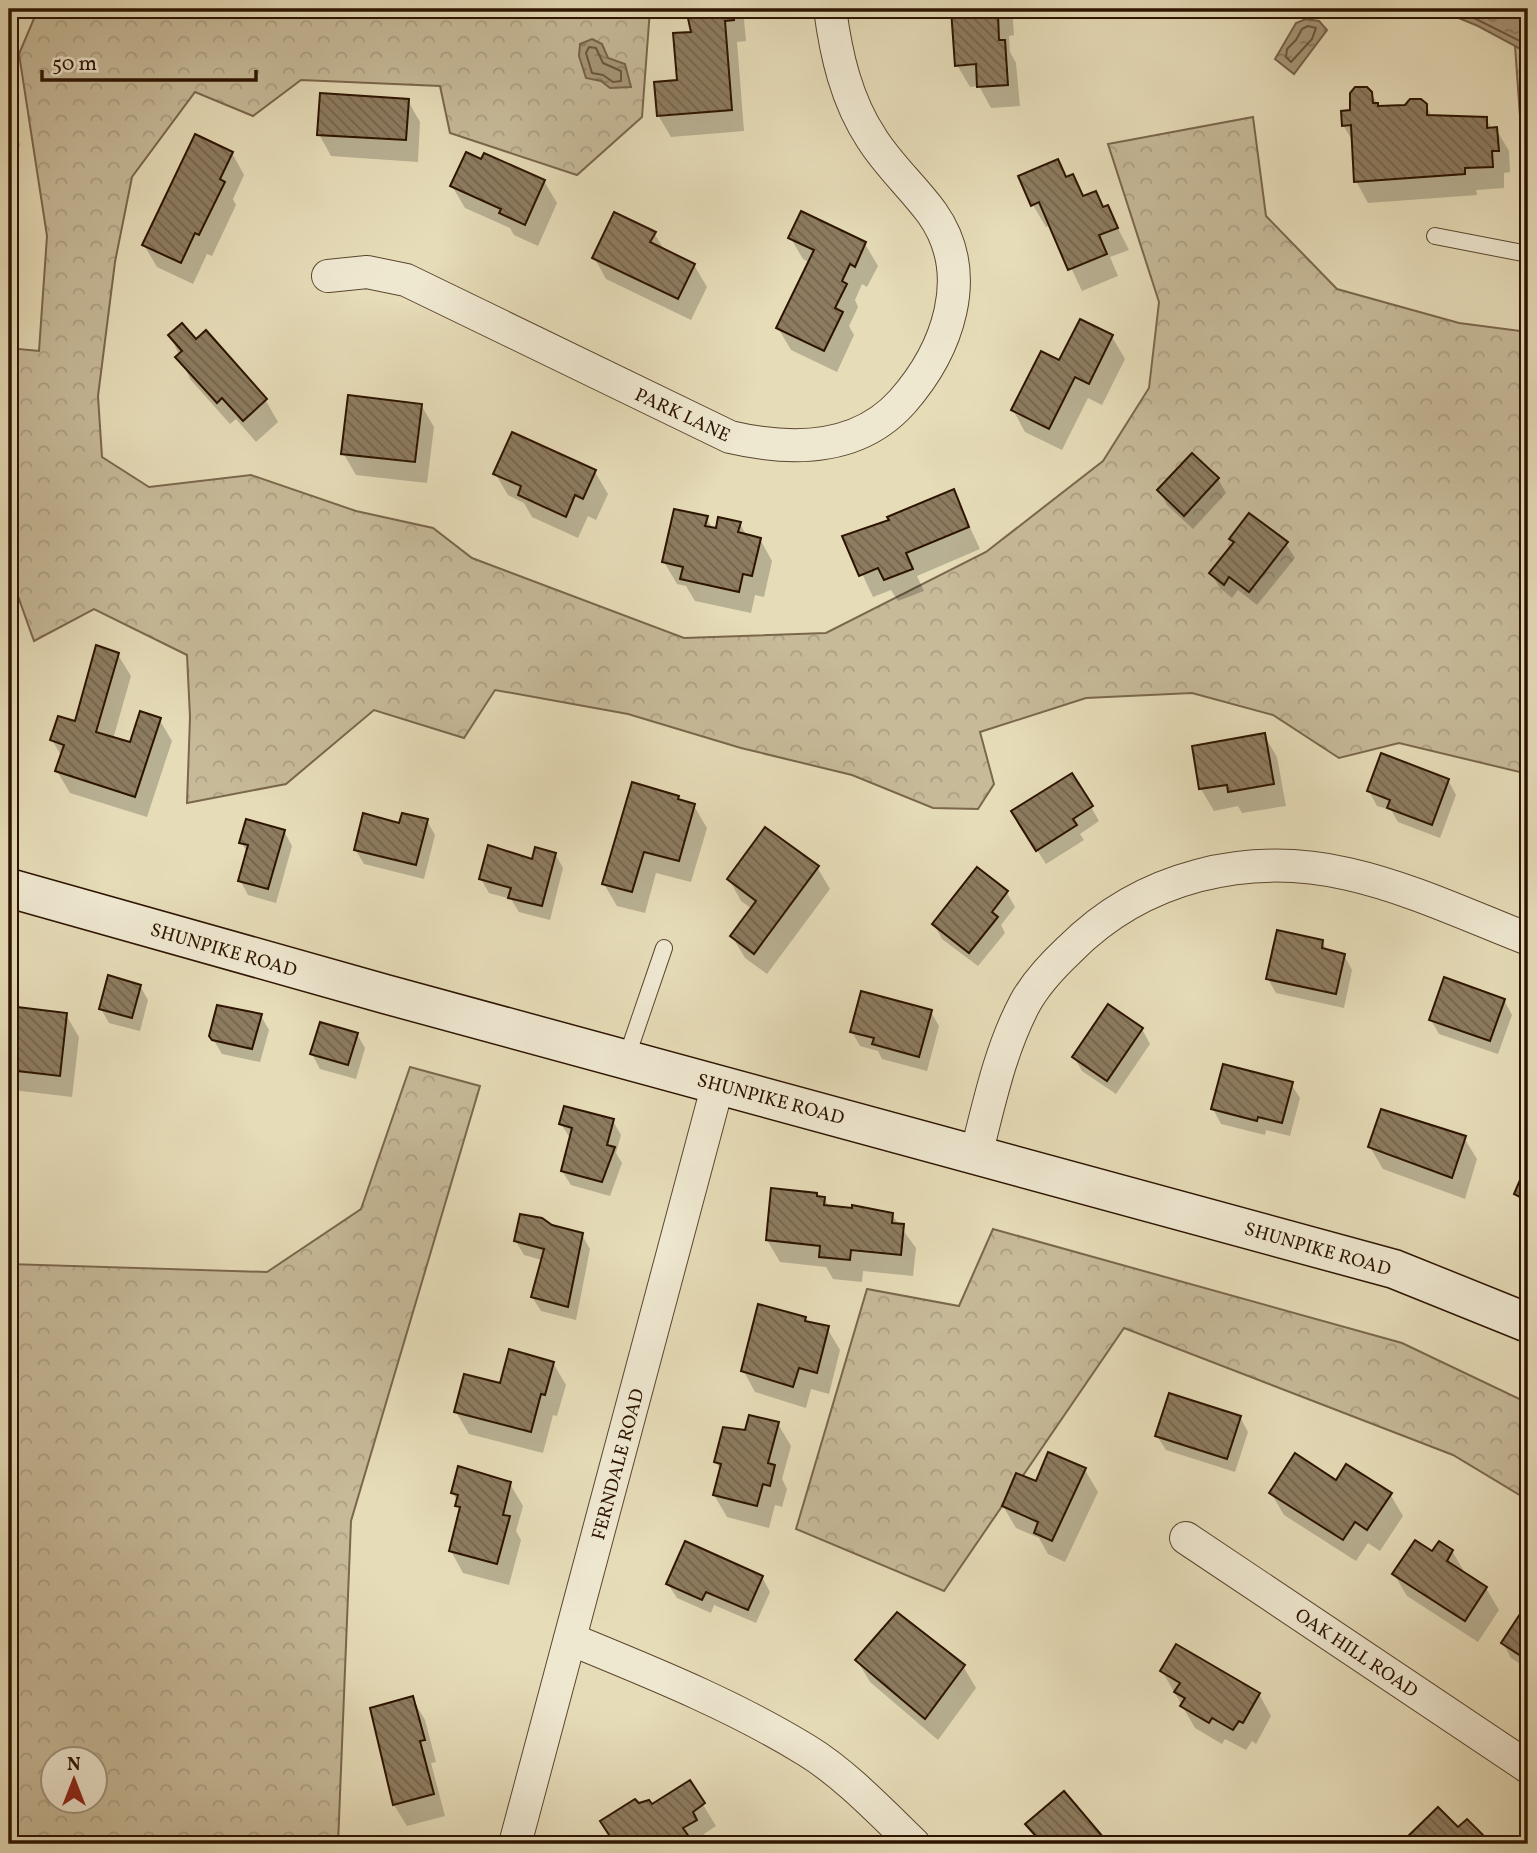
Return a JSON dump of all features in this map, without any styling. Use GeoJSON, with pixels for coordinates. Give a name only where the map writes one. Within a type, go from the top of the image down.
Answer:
{"type":"FeatureCollection","features":[{"type":"Feature","properties":{"kind":"main road","name":"SHUNPIKE ROAD"},"geometry":{"type":"LineString","coordinates":[[9,888],[1394,1269],[1528,1323]]}},
{"type":"Feature","properties":{"kind":"street","name":"PARK LANE"},"geometry":{"type":"LineString","coordinates":[[328,276],[367,272],[406,280],[730,437],[768,446],[807,447],[836,442],[863,431],[895,410],[921,380],[941,346],[952,309],[953,270],[950,251],[934,215],[872,140],[853,106],[830,9]]}},
{"type":"Feature","properties":{"kind":"street"},"geometry":{"type":"LineString","coordinates":[[975,1155],[999,1065],[1025,1003],[1047,971],[1089,929],[1120,907],[1155,888],[1192,876],[1231,869],[1308,868],[1347,874],[1404,890],[1528,939]]}},
{"type":"Feature","properties":{"kind":"street","name":"FERNDALE ROAD"},"geometry":{"type":"LineString","coordinates":[[514,1844],[718,1084]]}},
{"type":"Feature","properties":{"kind":"street","name":"OAK HILL ROAD"},"geometry":{"type":"LineString","coordinates":[[1186,1538],[1528,1767]]}},
{"type":"Feature","properties":{"kind":"street"},"geometry":{"type":"LineString","coordinates":[[569,1639],[695,1690],[808,1751],[881,1811],[914,1844]]}},
{"type":"Feature","properties":{"kind":"lane"},"geometry":{"type":"LineString","coordinates":[[1435,236],[1528,254]]}},
{"type":"Feature","properties":{"kind":"lane"},"geometry":{"type":"LineString","coordinates":[[625,1059],[664,948]]}},
{"type":"Feature","properties":{"kind":"green space"},"geometry":{"type":"Polygon","coordinates":[[[38,9],[650,9],[642,117],[577,175],[450,133],[440,86],[301,80],[253,116],[195,92],[132,177],[115,262],[98,396],[102,457],[149,487],[251,475],[356,511],[433,528],[472,558],[684,638],[826,633],[986,552],[1103,461],[1149,388],[1159,302],[1108,144],[1253,117],[1266,216],[1337,289],[1459,323],[1528,332],[1528,774],[1399,743],[1339,758],[1273,715],[1192,693],[1086,698],[980,732],[994,784],[978,809],[933,808],[852,775],[741,748],[628,714],[495,690],[464,738],[374,710],[286,784],[187,803],[190,717],[187,655],[94,609],[34,641],[9,571],[9,348],[39,351],[47,236],[19,54],[38,9]]]}},
{"type":"Feature","properties":{"kind":"green space"},"geometry":{"type":"Polygon","coordinates":[[[1515,46],[1528,53],[1528,151],[1521,130],[1515,46]]]}},
{"type":"Feature","properties":{"kind":"green space"},"geometry":{"type":"Polygon","coordinates":[[[410,1067],[480,1086],[351,1521],[338,1844],[9,1844],[9,1264],[267,1272],[361,1209],[410,1067]]]}},
{"type":"Feature","properties":{"kind":"green space"},"geometry":{"type":"Polygon","coordinates":[[[993,1229],[1402,1343],[1528,1403],[1528,1500],[1453,1455],[1124,1328],[944,1591],[796,1529],[867,1289],[959,1306],[993,1229]]]}},
{"type":"Feature","properties":{"kind":"water"},"geometry":{"type":"Polygon","coordinates":[[[1437,9],[1528,9],[1528,53],[1478,26],[1437,9]]]}},
{"type":"Feature","properties":{"kind":"water"},"geometry":{"type":"Polygon","coordinates":[[[1306,19],[1319,21],[1327,30],[1294,74],[1275,59],[1296,23],[1306,19]]]}},
{"type":"Feature","properties":{"kind":"water"},"geometry":{"type":"Polygon","coordinates":[[[592,39],[602,44],[608,58],[625,64],[631,87],[610,88],[601,81],[586,78],[579,56],[580,44],[592,39]]]}},
{"type":"Feature","properties":{"kind":"building"},"geometry":{"type":"Polygon","coordinates":[[[686,9],[733,9],[734,20],[725,21],[732,110],[657,116],[654,82],[677,80],[673,33],[691,32],[686,9]]]}},
{"type":"Feature","properties":{"kind":"building"},"geometry":{"type":"Polygon","coordinates":[[[951,9],[1003,9],[1003,14],[998,14],[999,40],[1005,40],[1008,85],[977,87],[976,64],[955,66],[951,9]]]}},
{"type":"Feature","properties":{"kind":"building"},"geometry":{"type":"Polygon","coordinates":[[[1355,87],[1367,87],[1372,92],[1373,103],[1378,103],[1378,106],[1405,105],[1410,99],[1421,99],[1427,104],[1427,115],[1487,117],[1487,128],[1497,127],[1499,151],[1492,151],[1493,167],[1465,168],[1465,174],[1354,182],[1351,125],[1342,126],[1341,111],[1350,110],[1350,93],[1355,87]]]}},
{"type":"Feature","properties":{"kind":"building"},"geometry":{"type":"Polygon","coordinates":[[[320,93],[409,99],[406,140],[317,135],[320,93]]]}},
{"type":"Feature","properties":{"kind":"building"},"geometry":{"type":"Polygon","coordinates":[[[195,134],[233,152],[220,179],[225,182],[199,235],[195,233],[181,263],[142,245],[195,134]]]}},
{"type":"Feature","properties":{"kind":"building"},"geometry":{"type":"Polygon","coordinates":[[[466,152],[481,159],[484,153],[545,180],[525,225],[499,213],[501,209],[450,186],[466,152]]]}},
{"type":"Feature","properties":{"kind":"building"},"geometry":{"type":"Polygon","coordinates":[[[1058,159],[1066,177],[1073,174],[1083,196],[1096,191],[1103,207],[1108,205],[1118,228],[1099,235],[1107,254],[1068,270],[1039,202],[1031,206],[1018,176],[1058,159]]]}},
{"type":"Feature","properties":{"kind":"building"},"geometry":{"type":"Polygon","coordinates":[[[801,211],[866,242],[855,267],[850,264],[842,281],[847,284],[835,308],[843,312],[824,351],[776,328],[814,250],[788,238],[801,211]]]}},
{"type":"Feature","properties":{"kind":"building"},"geometry":{"type":"Polygon","coordinates":[[[614,212],[656,232],[650,242],[695,264],[678,299],[592,258],[614,212]]]}},
{"type":"Feature","properties":{"kind":"building"},"geometry":{"type":"Polygon","coordinates":[[[1080,319],[1113,335],[1089,384],[1075,377],[1049,429],[1011,410],[1041,351],[1059,360],[1080,319]]]}},
{"type":"Feature","properties":{"kind":"building"},"geometry":{"type":"Polygon","coordinates":[[[182,323],[196,339],[206,330],[267,399],[243,421],[222,398],[217,403],[175,357],[182,351],[168,335],[182,323]]]}},
{"type":"Feature","properties":{"kind":"building"},"geometry":{"type":"Polygon","coordinates":[[[348,395],[422,404],[415,462],[341,454],[348,395]]]}},
{"type":"Feature","properties":{"kind":"building"},"geometry":{"type":"Polygon","coordinates":[[[512,432],[596,470],[583,499],[575,495],[566,517],[518,495],[521,486],[493,474],[512,432]]]}},
{"type":"Feature","properties":{"kind":"building"},"geometry":{"type":"Polygon","coordinates":[[[1192,453],[1219,478],[1184,516],[1157,490],[1192,453]]]}},
{"type":"Feature","properties":{"kind":"building"},"geometry":{"type":"Polygon","coordinates":[[[954,489],[969,527],[906,553],[913,569],[884,580],[878,568],[859,576],[842,536],[889,520],[887,517],[954,489]]]}},
{"type":"Feature","properties":{"kind":"building"},"geometry":{"type":"Polygon","coordinates":[[[674,509],[708,516],[705,526],[716,528],[718,517],[741,522],[738,532],[761,538],[752,576],[743,574],[739,592],[680,579],[683,567],[662,562],[674,509]]]}},
{"type":"Feature","properties":{"kind":"building"},"geometry":{"type":"Polygon","coordinates":[[[1249,513],[1288,542],[1249,592],[1229,577],[1224,585],[1209,573],[1234,542],[1229,539],[1249,513]]]}},
{"type":"Feature","properties":{"kind":"building"},"geometry":{"type":"Polygon","coordinates":[[[96,645],[119,653],[96,732],[130,742],[140,711],[161,718],[135,797],[55,771],[64,745],[50,740],[58,716],[75,721],[96,645]]]}},
{"type":"Feature","properties":{"kind":"building"},"geometry":{"type":"Polygon","coordinates":[[[1265,733],[1274,784],[1228,792],[1227,785],[1199,789],[1192,746],[1265,733]]]}},
{"type":"Feature","properties":{"kind":"building"},"geometry":{"type":"Polygon","coordinates":[[[1381,753],[1449,779],[1432,825],[1387,808],[1390,800],[1367,791],[1381,753]]]}},
{"type":"Feature","properties":{"kind":"building"},"geometry":{"type":"Polygon","coordinates":[[[1072,773],[1093,806],[1073,819],[1077,825],[1036,851],[1011,811],[1072,773]]]}},
{"type":"Feature","properties":{"kind":"building"},"geometry":{"type":"Polygon","coordinates":[[[632,782],[679,796],[678,799],[695,804],[679,861],[644,852],[632,892],[602,884],[632,782]]]}},
{"type":"Feature","properties":{"kind":"building"},"geometry":{"type":"Polygon","coordinates":[[[363,813],[399,823],[402,813],[428,819],[416,865],[354,850],[363,813]]]}},
{"type":"Feature","properties":{"kind":"building"},"geometry":{"type":"Polygon","coordinates":[[[246,819],[285,830],[268,889],[238,881],[248,845],[239,843],[246,819]]]}},
{"type":"Feature","properties":{"kind":"building"},"geometry":{"type":"Polygon","coordinates":[[[765,827],[819,866],[754,954],[730,936],[756,901],[727,879],[765,827]]]}},
{"type":"Feature","properties":{"kind":"building"},"geometry":{"type":"Polygon","coordinates":[[[488,845],[532,859],[535,847],[556,853],[542,906],[508,898],[511,888],[479,879],[488,845]]]}},
{"type":"Feature","properties":{"kind":"building"},"geometry":{"type":"Polygon","coordinates":[[[977,867],[1008,891],[992,912],[998,917],[969,953],[932,924],[977,867]]]}},
{"type":"Feature","properties":{"kind":"building"},"geometry":{"type":"Polygon","coordinates":[[[1277,930],[1323,940],[1322,948],[1345,954],[1336,994],[1266,979],[1277,930]]]}},
{"type":"Feature","properties":{"kind":"building"},"geometry":{"type":"Polygon","coordinates":[[[108,975],[141,985],[132,1018],[99,1009],[108,975]]]}},
{"type":"Feature","properties":{"kind":"building"},"geometry":{"type":"Polygon","coordinates":[[[1444,977],[1505,999],[1490,1041],[1429,1020],[1444,977]]]}},
{"type":"Feature","properties":{"kind":"building"},"geometry":{"type":"Polygon","coordinates":[[[861,991],[932,1010],[919,1057],[872,1044],[874,1038],[850,1032],[861,991]]]}},
{"type":"Feature","properties":{"kind":"building"},"geometry":{"type":"Polygon","coordinates":[[[1108,1004],[1143,1028],[1107,1081],[1072,1057],[1108,1004]]]}},
{"type":"Feature","properties":{"kind":"building"},"geometry":{"type":"Polygon","coordinates":[[[217,1005],[262,1014],[252,1049],[212,1040],[209,1036],[217,1005]]]}},
{"type":"Feature","properties":{"kind":"building"},"geometry":{"type":"Polygon","coordinates":[[[9,1006],[67,1013],[60,1076],[9,1070],[9,1006]]]}},
{"type":"Feature","properties":{"kind":"building"},"geometry":{"type":"Polygon","coordinates":[[[320,1022],[358,1033],[348,1065],[310,1054],[320,1022]]]}},
{"type":"Feature","properties":{"kind":"building"},"geometry":{"type":"Polygon","coordinates":[[[1223,1064],[1293,1082],[1282,1123],[1258,1117],[1257,1121],[1211,1109],[1223,1064]]]}},
{"type":"Feature","properties":{"kind":"building"},"geometry":{"type":"Polygon","coordinates":[[[564,1106],[614,1119],[607,1145],[615,1147],[602,1182],[561,1171],[572,1128],[559,1124],[564,1106]]]}},
{"type":"Feature","properties":{"kind":"building"},"geometry":{"type":"Polygon","coordinates":[[[1381,1109],[1466,1136],[1452,1178],[1368,1147],[1381,1109]]]}},
{"type":"Feature","properties":{"kind":"building"},"geometry":{"type":"Polygon","coordinates":[[[1528,1161],[1528,1201],[1514,1194],[1528,1161]]]}},
{"type":"Feature","properties":{"kind":"building"},"geometry":{"type":"Polygon","coordinates":[[[771,1188],[817,1193],[817,1196],[825,1197],[824,1205],[852,1208],[852,1205],[893,1213],[892,1223],[904,1224],[901,1255],[851,1250],[850,1260],[819,1257],[820,1246],[766,1240],[771,1188]]]}},
{"type":"Feature","properties":{"kind":"building"},"geometry":{"type":"Polygon","coordinates":[[[520,1214],[542,1218],[552,1225],[583,1233],[568,1307],[531,1297],[544,1249],[514,1241],[520,1214]]]}},
{"type":"Feature","properties":{"kind":"building"},"geometry":{"type":"Polygon","coordinates":[[[758,1304],[806,1317],[805,1321],[829,1326],[817,1373],[799,1368],[793,1387],[741,1371],[758,1304]]]}},
{"type":"Feature","properties":{"kind":"building"},"geometry":{"type":"Polygon","coordinates":[[[509,1349],[554,1362],[545,1395],[541,1394],[531,1432],[454,1412],[464,1374],[500,1383],[509,1349]]]}},
{"type":"Feature","properties":{"kind":"building"},"geometry":{"type":"Polygon","coordinates":[[[1169,1393],[1241,1416],[1227,1459],[1155,1436],[1169,1393]]]}},
{"type":"Feature","properties":{"kind":"building"},"geometry":{"type":"Polygon","coordinates":[[[749,1415],[779,1422],[768,1463],[775,1465],[770,1486],[763,1484],[757,1506],[713,1495],[721,1464],[714,1462],[723,1427],[745,1430],[749,1415]]]}},
{"type":"Feature","properties":{"kind":"building"},"geometry":{"type":"Polygon","coordinates":[[[1048,1452],[1086,1468],[1052,1541],[1034,1533],[1038,1522],[1002,1506],[1016,1473],[1036,1481],[1048,1452]]]}},
{"type":"Feature","properties":{"kind":"building"},"geometry":{"type":"Polygon","coordinates":[[[1295,1453],[1336,1480],[1346,1464],[1392,1493],[1367,1530],[1355,1522],[1343,1540],[1269,1493],[1295,1453]]]}},
{"type":"Feature","properties":{"kind":"building"},"geometry":{"type":"Polygon","coordinates":[[[458,1466],[511,1482],[503,1515],[510,1516],[497,1564],[449,1551],[460,1507],[455,1506],[458,1495],[451,1493],[458,1466]]]}},
{"type":"Feature","properties":{"kind":"building"},"geometry":{"type":"Polygon","coordinates":[[[1415,1540],[1432,1551],[1439,1541],[1453,1550],[1447,1561],[1487,1587],[1465,1621],[1392,1574],[1415,1540]]]}},
{"type":"Feature","properties":{"kind":"building"},"geometry":{"type":"Polygon","coordinates":[[[685,1541],[763,1576],[748,1610],[706,1592],[702,1600],[666,1584],[685,1541]]]}},
{"type":"Feature","properties":{"kind":"building"},"geometry":{"type":"Polygon","coordinates":[[[1524,1608],[1528,1610],[1527,1660],[1501,1643],[1524,1608]]]}},
{"type":"Feature","properties":{"kind":"building"},"geometry":{"type":"Polygon","coordinates":[[[897,1612],[965,1665],[925,1719],[855,1660],[897,1612]]]}},
{"type":"Feature","properties":{"kind":"building"},"geometry":{"type":"Polygon","coordinates":[[[1176,1644],[1260,1693],[1243,1723],[1239,1721],[1233,1730],[1212,1718],[1209,1723],[1180,1706],[1185,1698],[1174,1692],[1180,1683],[1160,1671],[1176,1644]]]}},
{"type":"Feature","properties":{"kind":"building"},"geometry":{"type":"Polygon","coordinates":[[[413,1696],[425,1740],[420,1741],[434,1794],[393,1805],[370,1708],[413,1696]]]}},
{"type":"Feature","properties":{"kind":"building"},"geometry":{"type":"Polygon","coordinates":[[[690,1780],[705,1803],[693,1812],[697,1820],[683,1828],[694,1844],[615,1844],[600,1821],[635,1799],[639,1803],[649,1800],[652,1804],[690,1780]]]}},
{"type":"Feature","properties":{"kind":"building"},"geometry":{"type":"Polygon","coordinates":[[[1064,1791],[1109,1844],[1043,1844],[1025,1824],[1064,1791]]]}},
{"type":"Feature","properties":{"kind":"building"},"geometry":{"type":"Polygon","coordinates":[[[1438,1807],[1458,1827],[1467,1819],[1492,1844],[1400,1844],[1438,1807]]]}}]}
